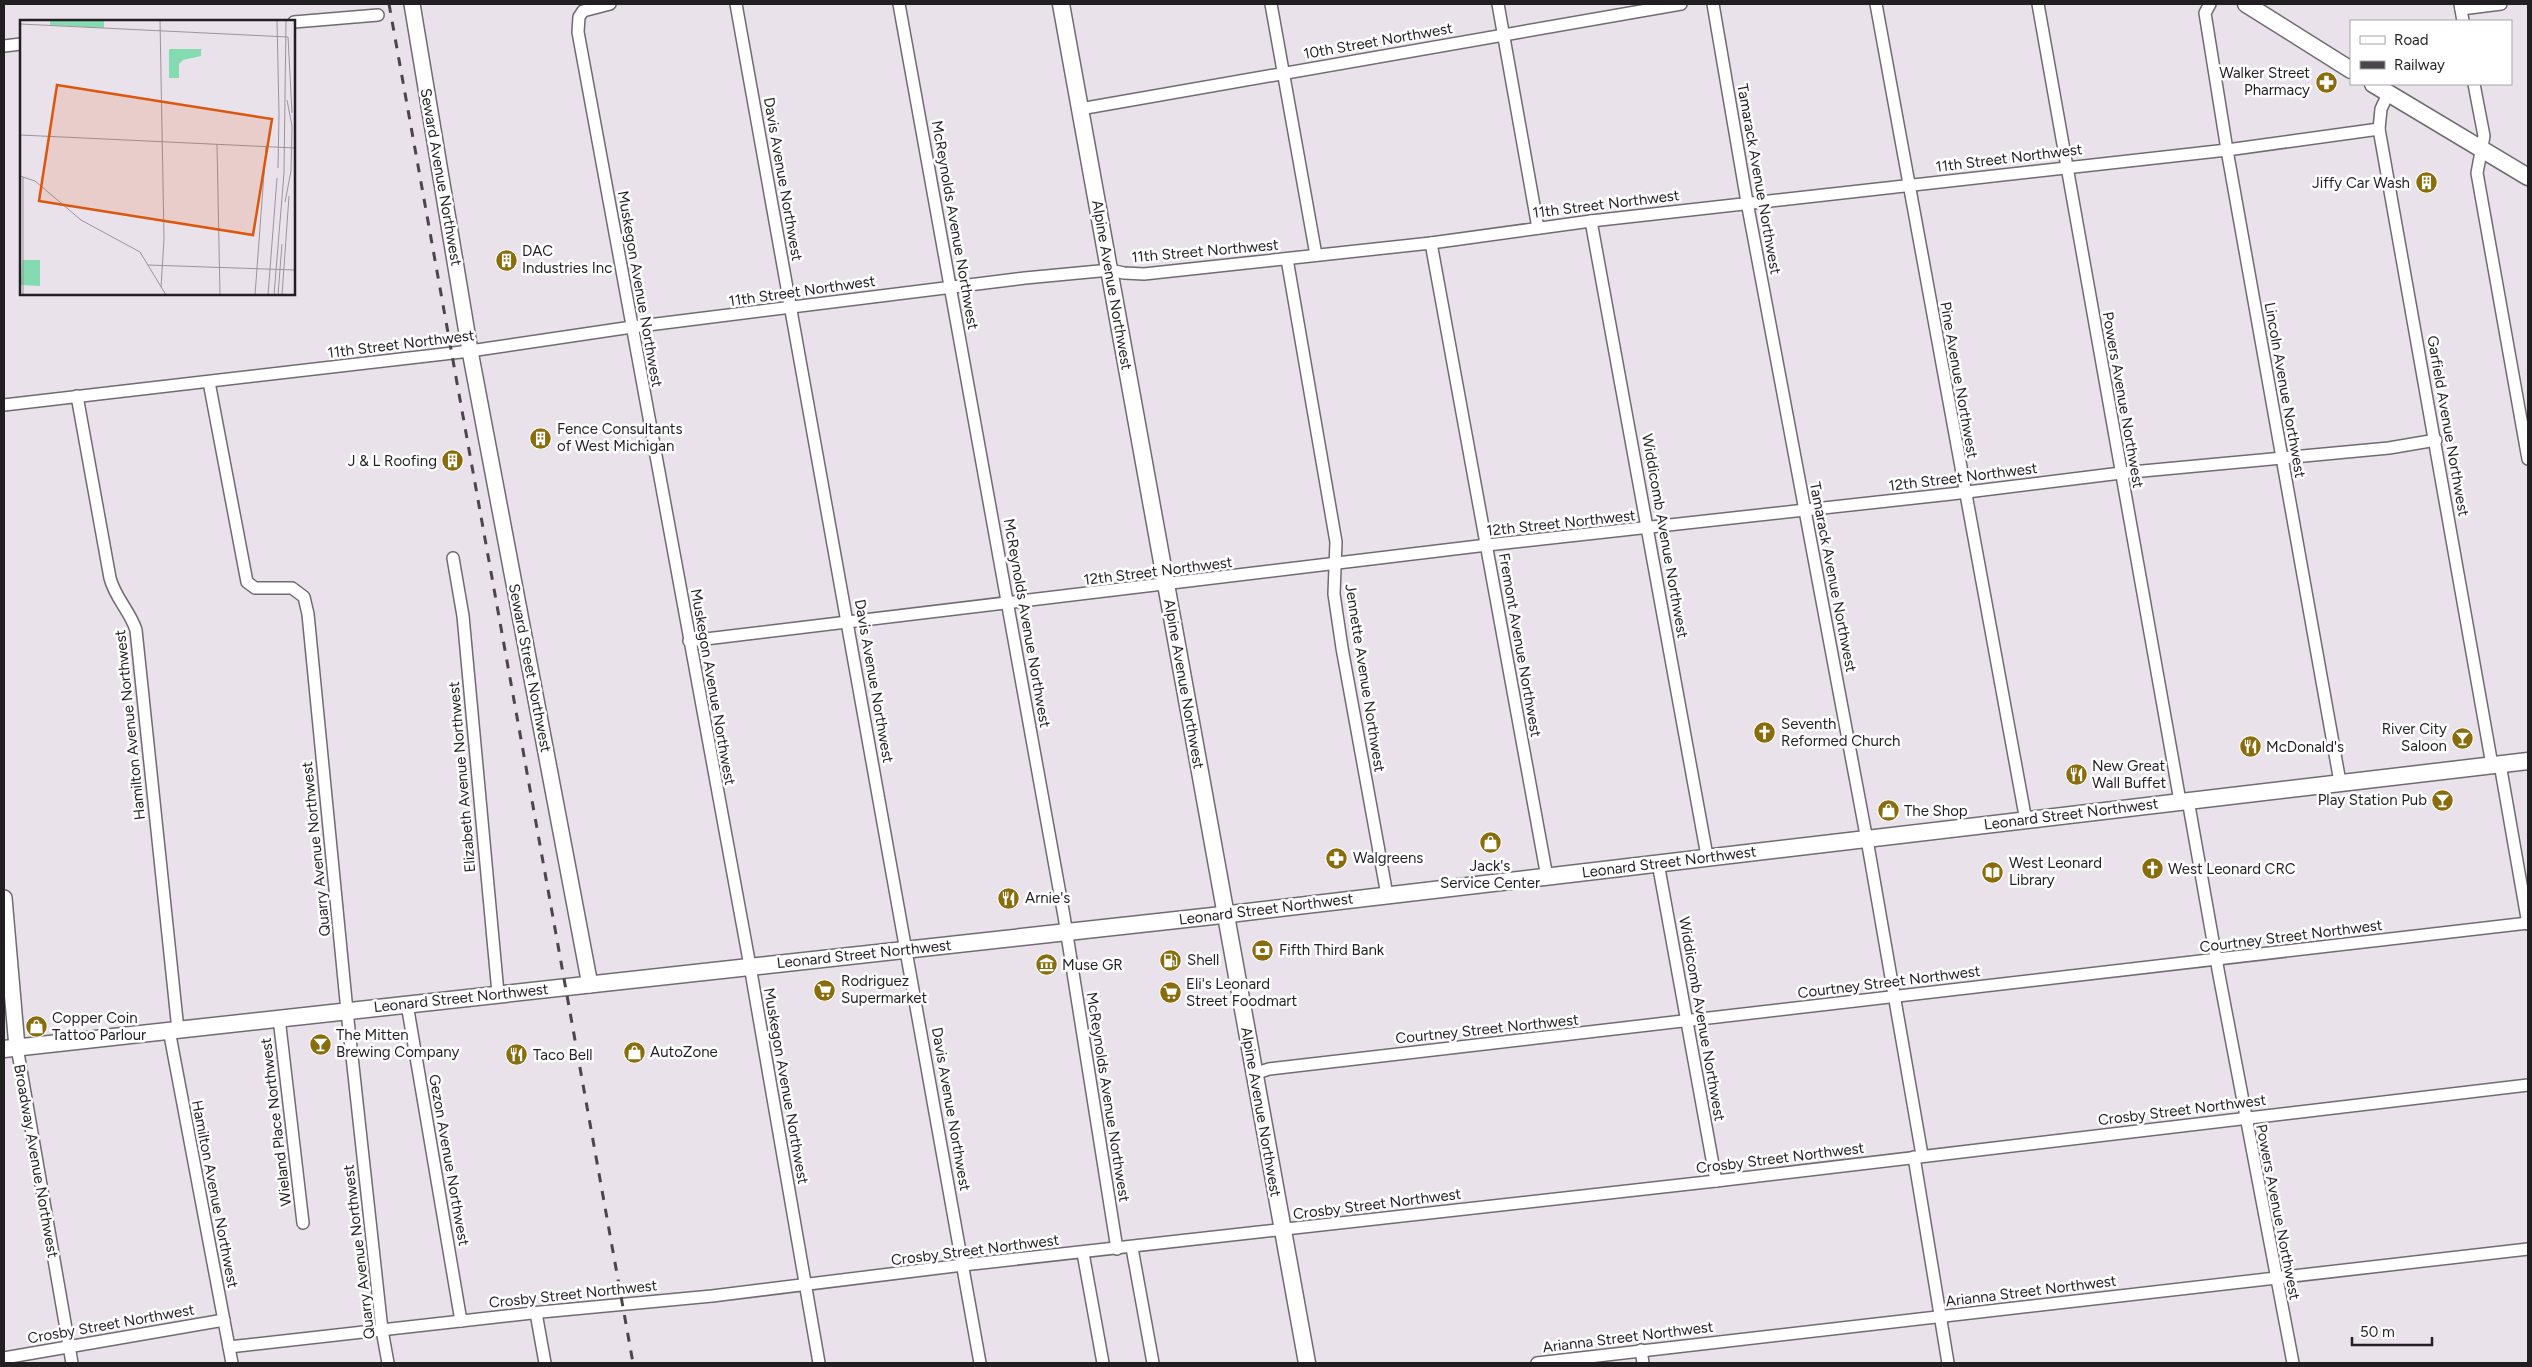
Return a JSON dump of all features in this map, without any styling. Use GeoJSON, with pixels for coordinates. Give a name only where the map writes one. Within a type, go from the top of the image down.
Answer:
{"type":"FeatureCollection","features":[{"type":"Feature","properties":{"kind":"main road","name":"Alpine Avenue Northwest"},"geometry":{"type":"LineString","coordinates":[[1061,4],[1307,1363]]}},
{"type":"Feature","properties":{"kind":"main road"},"geometry":{"type":"LineString","coordinates":[[2246,4],[2350,69]]}},
{"type":"Feature","properties":{"kind":"main road"},"geometry":{"type":"LineString","coordinates":[[2374,85],[2528,177]]}},
{"type":"Feature","properties":{"kind":"main road","name":"Leonard Street Northwest"},"geometry":{"type":"LineString","coordinates":[[10,1048],[1225,914],[2528,761]]}},
{"type":"Feature","properties":{"kind":"street","name":"Seward Avenue Northwest"},"geometry":{"type":"LineString","coordinates":[[412,4],[470,351]]}},
{"type":"Feature","properties":{"kind":"street","name":"Muskegon Avenue Northwest"},"geometry":{"type":"LineString","coordinates":[[610,4],[583,11],[580,17],[578,32],[750,966],[819,1363]]}},
{"type":"Feature","properties":{"kind":"street","name":"Davis Avenue Northwest"},"geometry":{"type":"LineString","coordinates":[[736,4],[980,1363]]}},
{"type":"Feature","properties":{"kind":"street","name":"McReynolds Avenue Northwest"},"geometry":{"type":"LineString","coordinates":[[899,4],[952,287],[1066,932],[1117,1250]]}},
{"type":"Feature","properties":{"kind":"street"},"geometry":{"type":"LineString","coordinates":[[1271,4],[1316,255]]}},
{"type":"Feature","properties":{"kind":"street"},"geometry":{"type":"LineString","coordinates":[[1498,4],[1538,228]]}},
{"type":"Feature","properties":{"kind":"street","name":"10th Street Northwest"},"geometry":{"type":"LineString","coordinates":[[1080,109],[1284,74],[1503,33],[1681,4]]}},
{"type":"Feature","properties":{"kind":"street","name":"Tamarack Avenue Northwest"},"geometry":{"type":"LineString","coordinates":[[1713,4],[1747,202],[1894,996],[1918,1156],[1939,1317],[1948,1363]]}},
{"type":"Feature","properties":{"kind":"street","name":"Pine Avenue Northwest"},"geometry":{"type":"LineString","coordinates":[[1876,4],[1964,493],[2026,820]]}},
{"type":"Feature","properties":{"kind":"street","name":"Powers Avenue Northwest"},"geometry":{"type":"LineString","coordinates":[[2038,4],[2120,473],[2293,1363]]}},
{"type":"Feature","properties":{"kind":"street","name":"Lincoln Avenue Northwest"},"geometry":{"type":"LineString","coordinates":[[2210,4],[2205,13],[2227,150],[2340,782]]}},
{"type":"Feature","properties":{"kind":"street"},"geometry":{"type":"LineString","coordinates":[[2463,20],[2460,6],[2501,4]]}},
{"type":"Feature","properties":{"kind":"street"},"geometry":{"type":"LineString","coordinates":[[295,22],[378,15]]}},
{"type":"Feature","properties":{"kind":"street"},"geometry":{"type":"LineString","coordinates":[[4,46],[20,44]]}},
{"type":"Feature","properties":{"kind":"street"},"geometry":{"type":"LineString","coordinates":[[2474,85],[2484,136],[2477,174],[2483,216],[2528,459]]}},
{"type":"Feature","properties":{"kind":"street","name":"Garfield Avenue Northwest"},"geometry":{"type":"LineString","coordinates":[[2388,94],[2381,109],[2379,129],[2496,764],[2528,923]]}},
{"type":"Feature","properties":{"kind":"street","name":"11th Street Northwest"},"geometry":{"type":"LineString","coordinates":[[4,405],[470,351],[632,327],[952,287],[1110,270],[1144,274],[1431,243],[1747,202],[2227,150],[2379,129]]}},
{"type":"Feature","properties":{"kind":"street","name":"Widdicomb Avenue Northwest"},"geometry":{"type":"LineString","coordinates":[[1591,221],[1649,529],[1707,856]]}},
{"type":"Feature","properties":{"kind":"street","name":"Fremont Avenue Northwest"},"geometry":{"type":"LineString","coordinates":[[1431,243],[1546,877]]}},
{"type":"Feature","properties":{"kind":"street","name":"Jennette Avenue Northwest"},"geometry":{"type":"LineString","coordinates":[[1286,259],[1336,542],[1334,594],[1342,648],[1388,895]]}},
{"type":"Feature","properties":{"kind":"street","name":"Seward Street Northwest"},"geometry":{"type":"LineString","coordinates":[[470,351],[590,985]]}},
{"type":"Feature","properties":{"kind":"street","name":"Quarry Avenue Northwest"},"geometry":{"type":"LineString","coordinates":[[209,382],[247,582],[255,588],[292,588],[304,597],[308,614],[347,1010],[382,1330],[388,1363]]}},
{"type":"Feature","properties":{"kind":"street","name":"Hamilton Avenue Northwest"},"geometry":{"type":"LineString","coordinates":[[78,396],[110,578],[116,597],[132,618],[136,630],[173,1030],[232,1363]]}},
{"type":"Feature","properties":{"kind":"street","name":"12th Street Northwest"},"geometry":{"type":"LineString","coordinates":[[689,641],[1334,565],[1487,545],[1649,529],[2120,473],[2281,456],[2388,448],[2436,440]]}},
{"type":"Feature","properties":{"kind":"street","name":"Elizabeth Avenue Northwest"},"geometry":{"type":"LineString","coordinates":[[453,558],[463,616],[498,993]]}},
{"type":"Feature","properties":{"kind":"street","name":"Widdicomb Avenue Northwest"},"geometry":{"type":"LineString","coordinates":[[1658,863],[1716,1181]]}},
{"type":"Feature","properties":{"kind":"street","name":"Broadway Avenue Northwest"},"geometry":{"type":"LineString","coordinates":[[4,898],[10,1048],[72,1363]]}},
{"type":"Feature","properties":{"kind":"street","name":"Courtney Street Northwest"},"geometry":{"type":"LineString","coordinates":[[1254,1074],[1278,1068],[2528,923]]}},
{"type":"Feature","properties":{"kind":"street","name":"Gezon Avenue Northwest"},"geometry":{"type":"LineString","coordinates":[[407,1004],[461,1321]]}},
{"type":"Feature","properties":{"kind":"street","name":"Wieland Place Northwest"},"geometry":{"type":"LineString","coordinates":[[279,1018],[303,1224]]}},
{"type":"Feature","properties":{"kind":"street","name":"Crosby Street Northwest"},"geometry":{"type":"LineString","coordinates":[[229,1347],[806,1285],[963,1265],[1117,1250],[2528,1085]]}},
{"type":"Feature","properties":{"kind":"street"},"geometry":{"type":"LineString","coordinates":[[1132,1248],[1153,1363]]}},
{"type":"Feature","properties":{"kind":"street","name":"Arianna Street Northwest"},"geometry":{"type":"LineString","coordinates":[[1537,1363],[2528,1249]]}},
{"type":"Feature","properties":{"kind":"street"},"geometry":{"type":"LineString","coordinates":[[1083,1253],[1103,1363]]}},
{"type":"Feature","properties":{"kind":"street"},"geometry":{"type":"LineString","coordinates":[[536,1313],[545,1363]]}},
{"type":"Feature","properties":{"kind":"street","name":"Crosby Street Northwest"},"geometry":{"type":"LineString","coordinates":[[4,1358],[224,1320]]}},
{"type":"Feature","properties":{"kind":"street"},"geometry":{"type":"LineString","coordinates":[[1641,1350],[1643,1363]]}},
{"type":"Feature","properties":{"kind":"railway"},"geometry":{"type":"LineString","coordinates":[[389,4],[633,1363]]}},
{"type":"Feature","properties":{"kind":"place","name":"Walker Street Pharmacy"},"geometry":{"type":"Point","coordinates":[2326,82]}},
{"type":"Feature","properties":{"kind":"place","name":"Jiffy Car Wash"},"geometry":{"type":"Point","coordinates":[2426,183]}},
{"type":"Feature","properties":{"kind":"place","name":"DAC Industries Inc"},"geometry":{"type":"Point","coordinates":[506,260]}},
{"type":"Feature","properties":{"kind":"place","name":"Fence Consultants of West Michigan"},"geometry":{"type":"Point","coordinates":[541,438]}},
{"type":"Feature","properties":{"kind":"place","name":"J & L Roofing"},"geometry":{"type":"Point","coordinates":[453,461]}},
{"type":"Feature","properties":{"kind":"place","name":"Seventh Reformed Church"},"geometry":{"type":"Point","coordinates":[1765,733]}},
{"type":"Feature","properties":{"kind":"place","name":"River City Saloon"},"geometry":{"type":"Point","coordinates":[2463,738]}},
{"type":"Feature","properties":{"kind":"place","name":"McDonald's"},"geometry":{"type":"Point","coordinates":[2250,747]}},
{"type":"Feature","properties":{"kind":"place","name":"New Great Wall Buffet"},"geometry":{"type":"Point","coordinates":[2076,775]}},
{"type":"Feature","properties":{"kind":"place","name":"Play Station Pub"},"geometry":{"type":"Point","coordinates":[2443,800]}},
{"type":"Feature","properties":{"kind":"place","name":"The Shop"},"geometry":{"type":"Point","coordinates":[1888,811]}},
{"type":"Feature","properties":{"kind":"place","name":"Jack's Service Center"},"geometry":{"type":"Point","coordinates":[1490,843]}},
{"type":"Feature","properties":{"kind":"place","name":"Walgreens"},"geometry":{"type":"Point","coordinates":[1337,858]}},
{"type":"Feature","properties":{"kind":"place","name":"West Leonard CRC"},"geometry":{"type":"Point","coordinates":[2152,869]}},
{"type":"Feature","properties":{"kind":"place","name":"West Leonard Library"},"geometry":{"type":"Point","coordinates":[1993,872]}},
{"type":"Feature","properties":{"kind":"place","name":"Arnie's"},"geometry":{"type":"Point","coordinates":[1009,898]}},
{"type":"Feature","properties":{"kind":"place","name":"Fifth Third Bank"},"geometry":{"type":"Point","coordinates":[1263,950]}},
{"type":"Feature","properties":{"kind":"place","name":"Shell"},"geometry":{"type":"Point","coordinates":[1171,960]}},
{"type":"Feature","properties":{"kind":"place","name":"Muse GR"},"geometry":{"type":"Point","coordinates":[1046,965]}},
{"type":"Feature","properties":{"kind":"place","name":"Rodriguez Supermarket"},"geometry":{"type":"Point","coordinates":[825,990]}},
{"type":"Feature","properties":{"kind":"place","name":"Eli's Leonard Street Foodmart"},"geometry":{"type":"Point","coordinates":[1170,993]}},
{"type":"Feature","properties":{"kind":"place","name":"Copper Coin Tattoo Parlour"},"geometry":{"type":"Point","coordinates":[36,1027]}},
{"type":"Feature","properties":{"kind":"place","name":"The Mitten Brewing Company"},"geometry":{"type":"Point","coordinates":[320,1044]}},
{"type":"Feature","properties":{"kind":"place","name":"AutoZone"},"geometry":{"type":"Point","coordinates":[634,1052]}},
{"type":"Feature","properties":{"kind":"place","name":"Taco Bell"},"geometry":{"type":"Point","coordinates":[517,1055]}}]}
